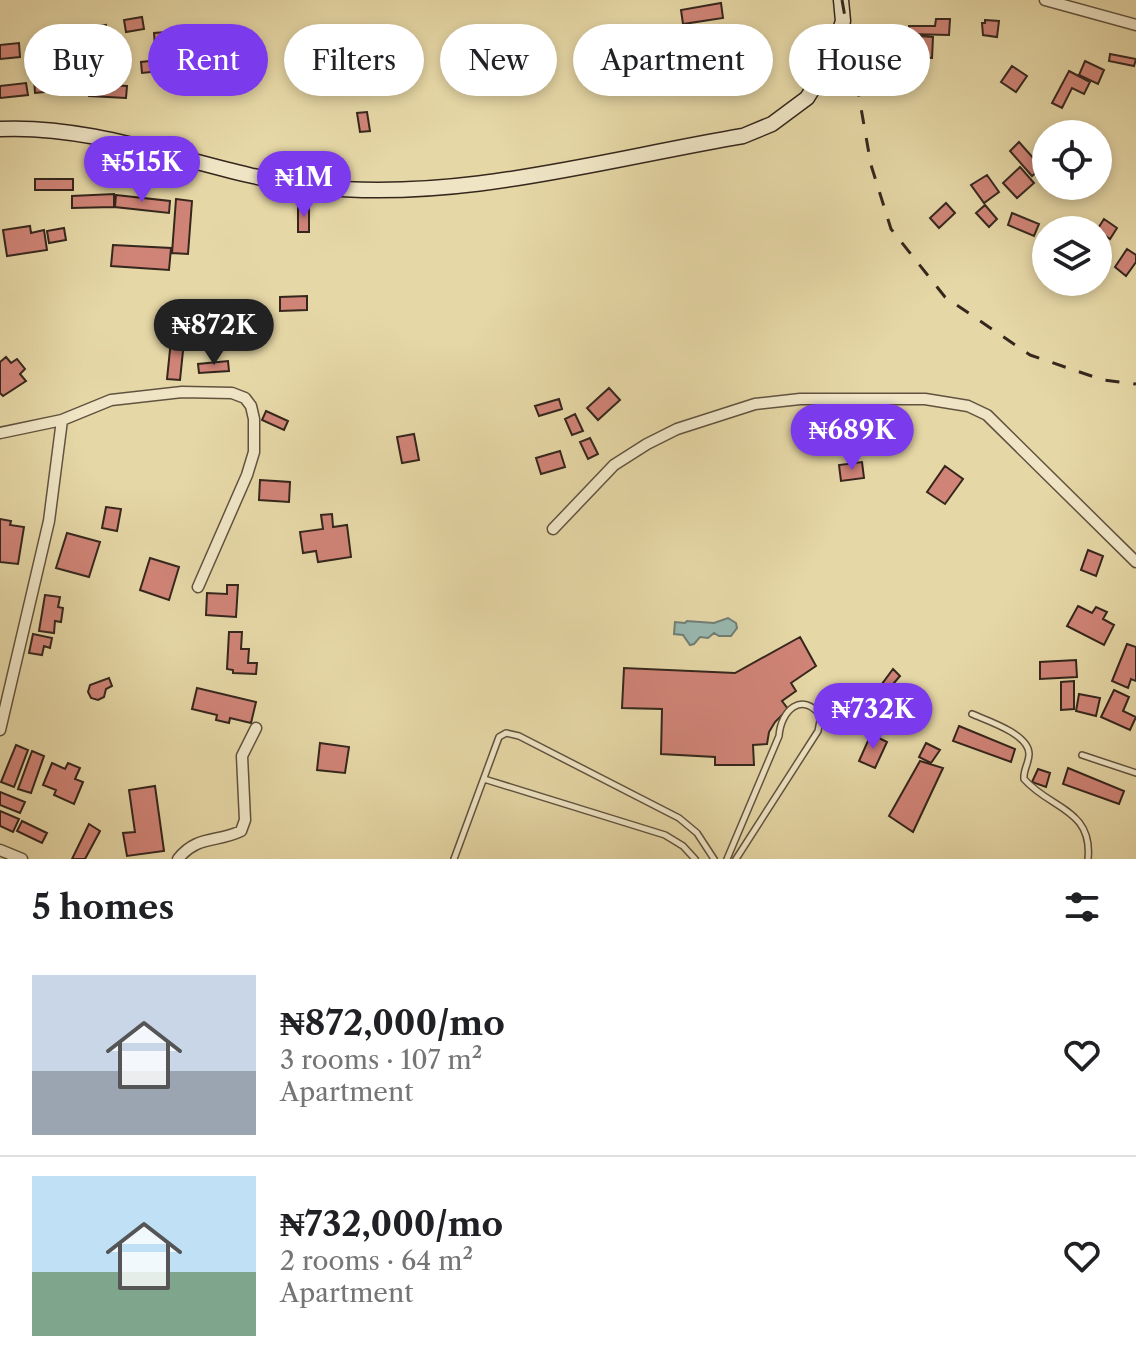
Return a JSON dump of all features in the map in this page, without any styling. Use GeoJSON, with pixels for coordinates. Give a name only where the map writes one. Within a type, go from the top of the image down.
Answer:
{"type":"FeatureCollection","features":[{"type":"Feature","properties":{"kind":"main road"},"geometry":{"type":"LineString","coordinates":[[0,129],[31,127],[73,131],[211,167],[312,186],[382,191],[462,187],[743,136],[772,124],[807,98],[829,63],[843,21],[841,0]]}},
{"type":"Feature","properties":{"kind":"street"},"geometry":{"type":"LineString","coordinates":[[1045,0],[1136,25]]}},
{"type":"Feature","properties":{"kind":"street"},"geometry":{"type":"LineString","coordinates":[[0,433],[62,420],[111,400],[182,392],[232,393],[249,403],[256,443],[252,463],[198,587]]}},
{"type":"Feature","properties":{"kind":"street"},"geometry":{"type":"LineString","coordinates":[[553,529],[614,465],[677,429],[755,404],[800,399],[925,399],[968,406],[987,415],[1136,562]]}},
{"type":"Feature","properties":{"kind":"street"},"geometry":{"type":"LineString","coordinates":[[0,730],[49,521],[62,420]]}},
{"type":"Feature","properties":{"kind":"street"},"geometry":{"type":"LineString","coordinates":[[178,859],[187,848],[198,842],[241,831],[245,820],[242,756],[256,728]]}},
{"type":"Feature","properties":{"kind":"street"},"geometry":{"type":"LineString","coordinates":[[0,850],[22,859]]}},
{"type":"Feature","properties":{"kind":"lane"},"geometry":{"type":"LineString","coordinates":[[727,859],[779,736],[782,722],[793,707],[802,702],[808,703],[821,716],[818,731],[736,859]]}},
{"type":"Feature","properties":{"kind":"lane"},"geometry":{"type":"LineString","coordinates":[[972,714],[1019,736],[1027,744],[1030,754],[1024,779],[1075,815],[1088,841],[1088,859]]}},
{"type":"Feature","properties":{"kind":"lane"},"geometry":{"type":"LineString","coordinates":[[454,859],[499,737],[506,733],[519,736],[679,818],[697,833],[714,859]]}},
{"type":"Feature","properties":{"kind":"lane"},"geometry":{"type":"LineString","coordinates":[[1082,755],[1136,773]]}},
{"type":"Feature","properties":{"kind":"lane"},"geometry":{"type":"LineString","coordinates":[[484,779],[665,835],[683,846],[695,859]]}},
{"type":"Feature","properties":{"kind":"water"},"geometry":{"type":"Polygon","coordinates":[[[728,618],[736,623],[737,628],[731,636],[714,633],[708,638],[700,637],[690,645],[683,635],[674,634],[675,622],[714,623],[728,618]]]}},
{"type":"Feature","properties":{"kind":"building"},"geometry":{"type":"Polygon","coordinates":[[[721,3],[723,18],[683,24],[681,10],[721,3]]]}},
{"type":"Feature","properties":{"kind":"building"},"geometry":{"type":"Polygon","coordinates":[[[142,17],[144,29],[132,31],[132,24],[125,24],[124,20],[142,17]]]}},
{"type":"Feature","properties":{"kind":"building"},"geometry":{"type":"Polygon","coordinates":[[[936,19],[950,19],[949,35],[930,35],[930,26],[935,26],[936,19]]]}},
{"type":"Feature","properties":{"kind":"building"},"geometry":{"type":"Polygon","coordinates":[[[985,20],[999,21],[997,37],[983,35],[982,23],[985,20]]]}},
{"type":"Feature","properties":{"kind":"building"},"geometry":{"type":"Polygon","coordinates":[[[930,37],[933,37],[930,58],[930,37]]]}},
{"type":"Feature","properties":{"kind":"building"},"geometry":{"type":"Polygon","coordinates":[[[19,43],[20,57],[0,59],[0,45],[19,43]]]}},
{"type":"Feature","properties":{"kind":"building"},"geometry":{"type":"Polygon","coordinates":[[[1110,54],[1136,59],[1134,66],[1109,61],[1110,54]]]}},
{"type":"Feature","properties":{"kind":"building"},"geometry":{"type":"Polygon","coordinates":[[[148,61],[148,72],[142,73],[141,62],[148,61]]]}},
{"type":"Feature","properties":{"kind":"building"},"geometry":{"type":"Polygon","coordinates":[[[1085,61],[1104,70],[1098,84],[1079,75],[1085,61]]]}},
{"type":"Feature","properties":{"kind":"building"},"geometry":{"type":"Polygon","coordinates":[[[1012,66],[1027,76],[1016,92],[1001,82],[1012,66]]]}},
{"type":"Feature","properties":{"kind":"building"},"geometry":{"type":"Polygon","coordinates":[[[1069,71],[1090,82],[1084,94],[1072,88],[1062,108],[1052,103],[1069,71]]]}},
{"type":"Feature","properties":{"kind":"building"},"geometry":{"type":"Polygon","coordinates":[[[24,83],[24,95],[0,98],[0,86],[24,83]]]}},
{"type":"Feature","properties":{"kind":"building"},"geometry":{"type":"Polygon","coordinates":[[[367,112],[370,131],[360,132],[357,113],[367,112]]]}},
{"type":"Feature","properties":{"kind":"building"},"geometry":{"type":"Polygon","coordinates":[[[1019,142],[1032,157],[1032,176],[1010,151],[1019,142]]]}},
{"type":"Feature","properties":{"kind":"building"},"geometry":{"type":"Polygon","coordinates":[[[1020,167],[1032,181],[1032,185],[1017,198],[1003,183],[1020,167]]]}},
{"type":"Feature","properties":{"kind":"building"},"geometry":{"type":"Polygon","coordinates":[[[987,175],[999,192],[984,203],[971,185],[987,175]]]}},
{"type":"Feature","properties":{"kind":"building"},"geometry":{"type":"Polygon","coordinates":[[[35,179],[73,179],[73,190],[35,190],[35,179]]]}},
{"type":"Feature","properties":{"kind":"building"},"geometry":{"type":"Polygon","coordinates":[[[114,194],[114,207],[72,208],[72,196],[114,194]]]}},
{"type":"Feature","properties":{"kind":"building"},"geometry":{"type":"Polygon","coordinates":[[[116,195],[170,201],[169,213],[115,207],[116,195]]]}},
{"type":"Feature","properties":{"kind":"building"},"geometry":{"type":"Polygon","coordinates":[[[176,199],[192,201],[188,254],[172,253],[176,199]]]}},
{"type":"Feature","properties":{"kind":"building"},"geometry":{"type":"Polygon","coordinates":[[[946,203],[955,213],[939,228],[930,218],[946,203]]]}},
{"type":"Feature","properties":{"kind":"building"},"geometry":{"type":"Polygon","coordinates":[[[985,205],[997,219],[989,227],[976,213],[985,205]]]}},
{"type":"Feature","properties":{"kind":"building"},"geometry":{"type":"Polygon","coordinates":[[[298,206],[309,206],[309,232],[298,232],[298,206]]]}},
{"type":"Feature","properties":{"kind":"building"},"geometry":{"type":"Polygon","coordinates":[[[1012,213],[1032,221],[1032,235],[1008,225],[1012,213]]]}},
{"type":"Feature","properties":{"kind":"building"},"geometry":{"type":"Polygon","coordinates":[[[30,226],[31,233],[44,230],[47,250],[7,256],[3,230],[30,226]]]}},
{"type":"Feature","properties":{"kind":"building"},"geometry":{"type":"Polygon","coordinates":[[[64,228],[66,240],[49,243],[47,231],[64,228]]]}},
{"type":"Feature","properties":{"kind":"building"},"geometry":{"type":"Polygon","coordinates":[[[113,245],[171,248],[169,270],[111,266],[113,245]]]}},
{"type":"Feature","properties":{"kind":"building"},"geometry":{"type":"Polygon","coordinates":[[[1127,249],[1136,255],[1136,262],[1126,276],[1115,267],[1127,249]]]}},
{"type":"Feature","properties":{"kind":"building"},"geometry":{"type":"Polygon","coordinates":[[[307,296],[307,310],[280,311],[280,297],[307,296]]]}},
{"type":"Feature","properties":{"kind":"building"},"geometry":{"type":"Polygon","coordinates":[[[240,329],[241,337],[223,339],[222,330],[240,329]]]}},
{"type":"Feature","properties":{"kind":"building"},"geometry":{"type":"Polygon","coordinates":[[[171,340],[184,341],[180,380],[167,379],[171,340]]]}},
{"type":"Feature","properties":{"kind":"building"},"geometry":{"type":"Polygon","coordinates":[[[6,357],[11,363],[17,359],[25,369],[20,374],[26,381],[3,396],[0,393],[0,362],[6,357]]]}},
{"type":"Feature","properties":{"kind":"building"},"geometry":{"type":"Polygon","coordinates":[[[228,361],[229,371],[199,373],[198,364],[228,361]]]}},
{"type":"Feature","properties":{"kind":"building"},"geometry":{"type":"Polygon","coordinates":[[[609,388],[620,400],[598,420],[587,408],[609,388]]]}},
{"type":"Feature","properties":{"kind":"building"},"geometry":{"type":"Polygon","coordinates":[[[559,399],[562,409],[539,416],[535,406],[559,399]]]}},
{"type":"Feature","properties":{"kind":"building"},"geometry":{"type":"Polygon","coordinates":[[[266,411],[288,421],[284,430],[262,420],[266,411]]]}},
{"type":"Feature","properties":{"kind":"building"},"geometry":{"type":"Polygon","coordinates":[[[575,414],[583,431],[572,435],[565,419],[575,414]]]}},
{"type":"Feature","properties":{"kind":"building"},"geometry":{"type":"Polygon","coordinates":[[[414,434],[419,460],[402,463],[397,437],[414,434]]]}},
{"type":"Feature","properties":{"kind":"building"},"geometry":{"type":"Polygon","coordinates":[[[590,438],[598,454],[588,459],[580,442],[590,438]]]}},
{"type":"Feature","properties":{"kind":"building"},"geometry":{"type":"Polygon","coordinates":[[[560,451],[565,467],[541,474],[536,458],[560,451]]]}},
{"type":"Feature","properties":{"kind":"building"},"geometry":{"type":"Polygon","coordinates":[[[862,462],[864,478],[841,481],[839,465],[862,462]]]}},
{"type":"Feature","properties":{"kind":"building"},"geometry":{"type":"Polygon","coordinates":[[[945,466],[963,479],[945,504],[927,492],[945,466]]]}},
{"type":"Feature","properties":{"kind":"building"},"geometry":{"type":"Polygon","coordinates":[[[260,480],[290,482],[289,502],[259,500],[260,480]]]}},
{"type":"Feature","properties":{"kind":"building"},"geometry":{"type":"Polygon","coordinates":[[[106,507],[121,509],[117,531],[102,528],[106,507]]]}},
{"type":"Feature","properties":{"kind":"building"},"geometry":{"type":"Polygon","coordinates":[[[332,514],[333,527],[347,525],[351,557],[318,562],[316,551],[303,553],[300,532],[323,529],[321,515],[332,514]]]}},
{"type":"Feature","properties":{"kind":"building"},"geometry":{"type":"Polygon","coordinates":[[[0,519],[11,521],[10,525],[24,527],[18,564],[0,562],[0,519]]]}},
{"type":"Feature","properties":{"kind":"building"},"geometry":{"type":"Polygon","coordinates":[[[67,533],[100,542],[89,577],[56,568],[67,533]]]}},
{"type":"Feature","properties":{"kind":"building"},"geometry":{"type":"Polygon","coordinates":[[[1088,550],[1103,556],[1096,576],[1081,570],[1088,550]]]}},
{"type":"Feature","properties":{"kind":"building"},"geometry":{"type":"Polygon","coordinates":[[[150,558],[179,567],[169,600],[140,590],[150,558]]]}},
{"type":"Feature","properties":{"kind":"building"},"geometry":{"type":"Polygon","coordinates":[[[227,585],[238,585],[236,617],[206,615],[207,593],[227,594],[227,585]]]}},
{"type":"Feature","properties":{"kind":"building"},"geometry":{"type":"Polygon","coordinates":[[[45,595],[60,597],[58,607],[63,608],[61,622],[55,621],[54,633],[39,631],[45,595]]]}},
{"type":"Feature","properties":{"kind":"building"},"geometry":{"type":"Polygon","coordinates":[[[1078,606],[1092,613],[1096,607],[1107,612],[1103,619],[1114,625],[1104,645],[1067,626],[1078,606]]]}},
{"type":"Feature","properties":{"kind":"building"},"geometry":{"type":"Polygon","coordinates":[[[229,632],[242,632],[241,649],[249,649],[248,663],[257,663],[256,674],[233,673],[233,670],[227,669],[229,632]]]}},
{"type":"Feature","properties":{"kind":"building"},"geometry":{"type":"Polygon","coordinates":[[[33,634],[52,638],[50,648],[44,646],[42,655],[29,653],[33,634]]]}},
{"type":"Feature","properties":{"kind":"building"},"geometry":{"type":"Polygon","coordinates":[[[800,637],[816,666],[791,683],[796,691],[782,701],[788,709],[769,732],[767,744],[753,745],[754,765],[715,765],[715,757],[661,754],[662,709],[622,708],[624,668],[735,673],[800,637]]]}},
{"type":"Feature","properties":{"kind":"building"},"geometry":{"type":"Polygon","coordinates":[[[1127,644],[1136,647],[1136,681],[1131,679],[1128,688],[1112,681],[1127,644]]]}},
{"type":"Feature","properties":{"kind":"building"},"geometry":{"type":"Polygon","coordinates":[[[1076,660],[1077,677],[1040,679],[1040,662],[1076,660]]]}},
{"type":"Feature","properties":{"kind":"building"},"geometry":{"type":"Polygon","coordinates":[[[893,669],[900,676],[888,690],[882,684],[893,669]]]}},
{"type":"Feature","properties":{"kind":"building"},"geometry":{"type":"Polygon","coordinates":[[[109,678],[112,686],[106,689],[104,697],[98,700],[91,698],[88,692],[90,685],[109,678]]]}},
{"type":"Feature","properties":{"kind":"building"},"geometry":{"type":"Polygon","coordinates":[[[1074,681],[1074,709],[1061,710],[1061,682],[1074,681]]]}},
{"type":"Feature","properties":{"kind":"building"},"geometry":{"type":"Polygon","coordinates":[[[197,688],[256,702],[251,723],[230,718],[229,723],[216,720],[217,715],[192,709],[197,688]]]}},
{"type":"Feature","properties":{"kind":"building"},"geometry":{"type":"Polygon","coordinates":[[[1114,690],[1129,697],[1123,711],[1136,717],[1130,730],[1101,717],[1114,690]]]}},
{"type":"Feature","properties":{"kind":"building"},"geometry":{"type":"Polygon","coordinates":[[[1079,694],[1100,698],[1096,716],[1076,711],[1079,694]]]}},
{"type":"Feature","properties":{"kind":"building"},"geometry":{"type":"Polygon","coordinates":[[[959,726],[1015,749],[1011,762],[953,741],[959,726]]]}},
{"type":"Feature","properties":{"kind":"building"},"geometry":{"type":"Polygon","coordinates":[[[871,734],[887,742],[875,768],[859,761],[871,734]]]}},
{"type":"Feature","properties":{"kind":"building"},"geometry":{"type":"Polygon","coordinates":[[[320,743],[349,747],[345,773],[317,770],[320,743]]]}},
{"type":"Feature","properties":{"kind":"building"},"geometry":{"type":"Polygon","coordinates":[[[926,743],[940,750],[931,763],[919,757],[926,743]]]}},
{"type":"Feature","properties":{"kind":"building"},"geometry":{"type":"Polygon","coordinates":[[[16,745],[28,750],[14,787],[1,782],[16,745]]]}},
{"type":"Feature","properties":{"kind":"building"},"geometry":{"type":"Polygon","coordinates":[[[32,751],[44,756],[31,793],[18,789],[32,751]]]}},
{"type":"Feature","properties":{"kind":"building"},"geometry":{"type":"Polygon","coordinates":[[[920,761],[943,768],[913,832],[889,816],[920,761]]]}},
{"type":"Feature","properties":{"kind":"building"},"geometry":{"type":"Polygon","coordinates":[[[52,763],[65,769],[68,763],[80,768],[75,779],[83,782],[74,804],[54,795],[56,790],[43,785],[52,763]]]}},
{"type":"Feature","properties":{"kind":"building"},"geometry":{"type":"Polygon","coordinates":[[[1068,768],[1124,791],[1119,804],[1063,784],[1068,768]]]}},
{"type":"Feature","properties":{"kind":"building"},"geometry":{"type":"Polygon","coordinates":[[[1038,769],[1050,773],[1046,787],[1032,782],[1038,769]]]}},
{"type":"Feature","properties":{"kind":"building"},"geometry":{"type":"Polygon","coordinates":[[[155,786],[164,851],[127,856],[123,833],[135,832],[129,790],[155,786]]]}},
{"type":"Feature","properties":{"kind":"building"},"geometry":{"type":"Polygon","coordinates":[[[0,792],[25,802],[20,813],[0,805],[0,792]]]}},
{"type":"Feature","properties":{"kind":"building"},"geometry":{"type":"Polygon","coordinates":[[[0,811],[19,819],[13,832],[0,826],[0,811]]]}},
{"type":"Feature","properties":{"kind":"building"},"geometry":{"type":"Polygon","coordinates":[[[22,821],[47,833],[42,843],[17,831],[22,821]]]}},
{"type":"Feature","properties":{"kind":"building"},"geometry":{"type":"Polygon","coordinates":[[[89,824],[100,831],[85,859],[72,859],[89,824]]]}},
{"type":"Feature","properties":{"kind":"railway"},"geometry":{"type":"LineString","coordinates":[[842,0],[871,165],[891,229],[945,297],[1030,355],[1103,380],[1136,384]]}}]}
